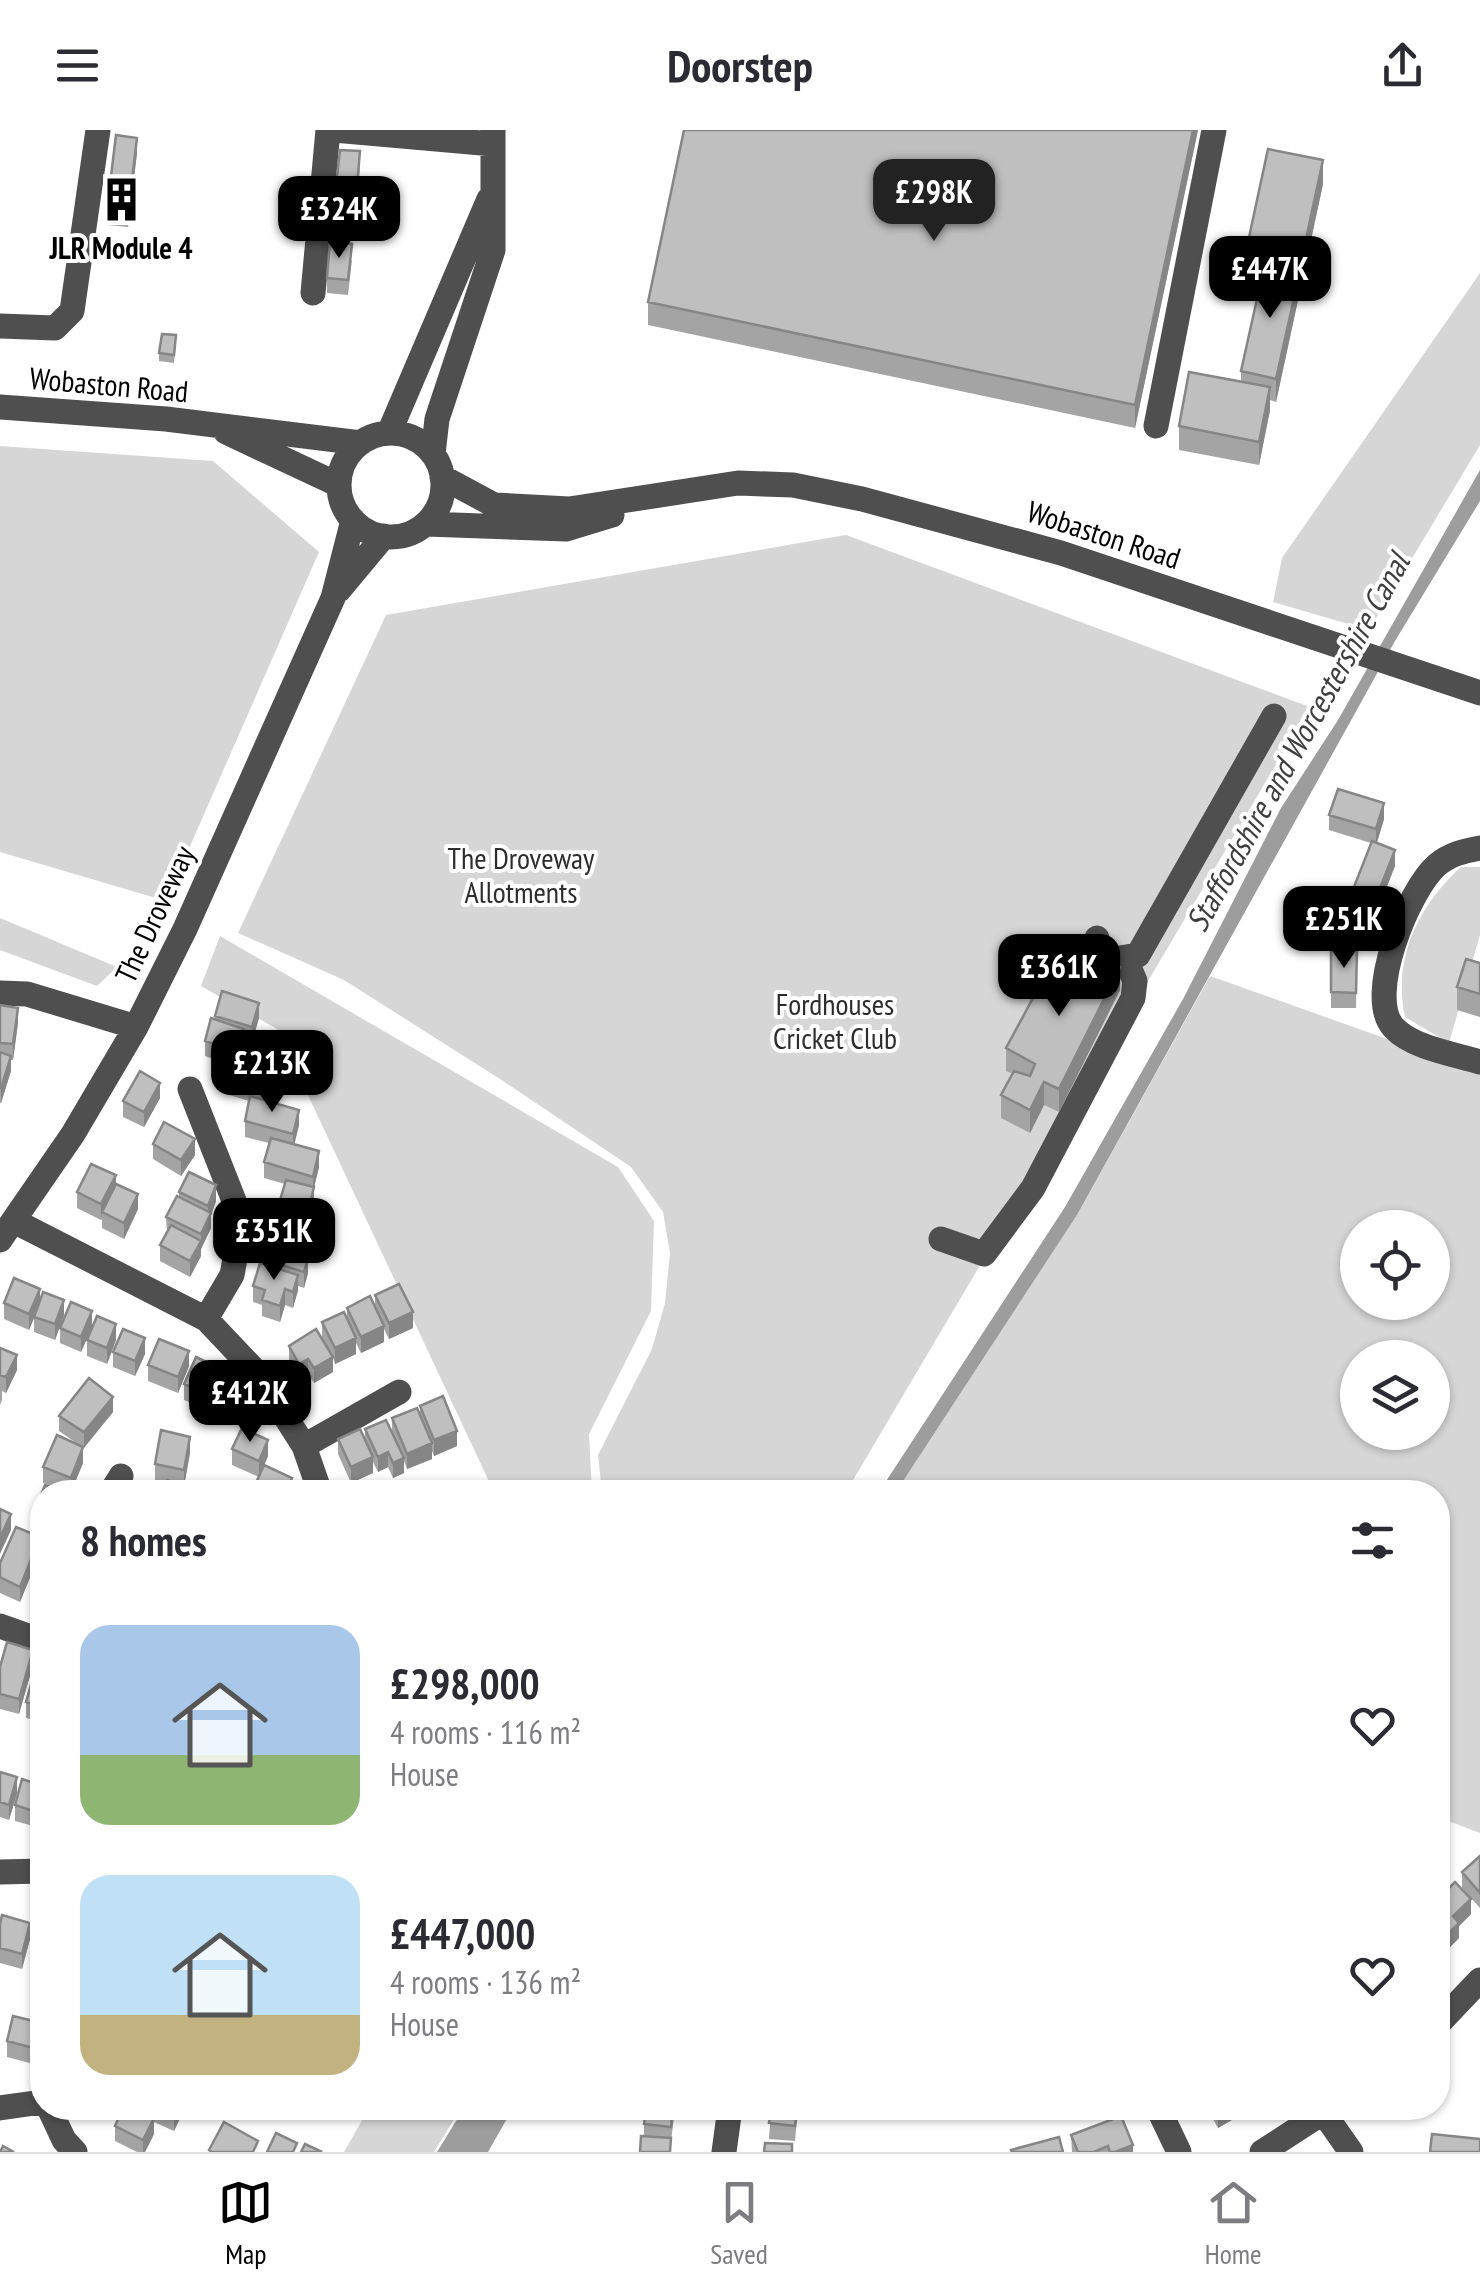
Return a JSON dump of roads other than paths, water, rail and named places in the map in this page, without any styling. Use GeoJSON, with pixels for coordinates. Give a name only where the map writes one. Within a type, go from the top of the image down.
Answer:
{"type":"FeatureCollection","features":[{"type":"Feature","properties":{"kind":"street"},"geometry":{"type":"LineString","coordinates":[[0,326],[55,328],[72,311],[98,130]]}},
{"type":"Feature","properties":{"kind":"street"},"geometry":{"type":"LineString","coordinates":[[313,293],[331,130],[493,137],[493,250],[437,419],[440,500],[426,524],[406,534],[384,536],[353,520],[339,486],[344,462],[361,443],[390,433],[412,438],[437,466]]}},
{"type":"Feature","properties":{"kind":"street"},"geometry":{"type":"LineString","coordinates":[[1156,426],[1214,130]]}},
{"type":"Feature","properties":{"kind":"street"},"geometry":{"type":"LineString","coordinates":[[390,433],[493,187]]}},
{"type":"Feature","properties":{"kind":"street","name":"Wobaston Road"},"geometry":{"type":"LineString","coordinates":[[0,408],[212,425],[361,443]]}},
{"type":"Feature","properties":{"kind":"street","name":"Wobaston Road"},"geometry":{"type":"LineString","coordinates":[[212,425],[339,486]]}},
{"type":"Feature","properties":{"kind":"street","name":"Wobaston Road"},"geometry":{"type":"LineString","coordinates":[[437,466],[494,505],[569,509],[738,482],[793,485],[880,504],[1060,552],[1480,694]]}},
{"type":"Feature","properties":{"kind":"street","name":"Wobaston Road"},"geometry":{"type":"LineString","coordinates":[[426,524],[566,529],[698,487]]}},
{"type":"Feature","properties":{"kind":"street","name":"The Droveway"},"geometry":{"type":"LineString","coordinates":[[7,1230],[73,1134],[136,1027],[185,929],[333,598],[353,520]]}},
{"type":"Feature","properties":{"kind":"street","name":"The Droveway"},"geometry":{"type":"LineString","coordinates":[[333,598],[384,536]]}},
{"type":"Feature","properties":{"kind":"street"},"geometry":{"type":"LineString","coordinates":[[1098,938],[1100,949],[1114,959],[1138,956],[1174,868],[1274,716]]}},
{"type":"Feature","properties":{"kind":"street"},"geometry":{"type":"LineString","coordinates":[[1480,848],[1450,856],[1434,867],[1409,907],[1383,981],[1385,1015],[1394,1028],[1411,1040],[1480,1062]]}},
{"type":"Feature","properties":{"kind":"street"},"geometry":{"type":"LineString","coordinates":[[941,1239],[984,1254],[1033,1188],[1064,1120],[1132,998],[1135,980],[1126,960]]}},
{"type":"Feature","properties":{"kind":"street"},"geometry":{"type":"LineString","coordinates":[[0,993],[27,994],[136,1027]]}},
{"type":"Feature","properties":{"kind":"street"},"geometry":{"type":"LineString","coordinates":[[190,1089],[242,1221],[232,1276],[206,1319]]}},
{"type":"Feature","properties":{"kind":"street"},"geometry":{"type":"LineString","coordinates":[[7,1230],[206,1319],[259,1375],[304,1446],[316,1480]]}},
{"type":"Feature","properties":{"kind":"street"},"geometry":{"type":"LineString","coordinates":[[304,1446],[399,1392]]}},
{"type":"Feature","properties":{"kind":"street"},"geometry":{"type":"LineString","coordinates":[[0,1626],[30,1635]]}},
{"type":"Feature","properties":{"kind":"street"},"geometry":{"type":"LineString","coordinates":[[0,1872],[30,1871]]}},
{"type":"Feature","properties":{"kind":"street"},"geometry":{"type":"LineString","coordinates":[[1450,2010],[1480,1980]]}},
{"type":"Feature","properties":{"kind":"street"},"geometry":{"type":"LineString","coordinates":[[1450,2014],[1480,2000]]}},
{"type":"Feature","properties":{"kind":"street"},"geometry":{"type":"LineString","coordinates":[[0,2108],[30,2104]]}},
{"type":"Feature","properties":{"kind":"street"},"geometry":{"type":"LineString","coordinates":[[56,2120],[76,2152]]}},
{"type":"Feature","properties":{"kind":"street"},"geometry":{"type":"LineString","coordinates":[[724,2152],[728,2120]]}},
{"type":"Feature","properties":{"kind":"street"},"geometry":{"type":"LineString","coordinates":[[1164,2120],[1180,2152]]}},
{"type":"Feature","properties":{"kind":"street"},"geometry":{"type":"LineString","coordinates":[[1262,2152],[1311,2120]]}},
{"type":"Feature","properties":{"kind":"street"},"geometry":{"type":"LineString","coordinates":[[1332,2120],[1351,2152]]}},
{"type":"Feature","properties":{"kind":"place","name":"JLR Module 4"},"geometry":{"type":"Point","coordinates":[121,200]}},
{"type":"Feature","properties":{"kind":"water label","name":"Staffordshire and Worcestershire Canal"},"geometry":{"type":"Point","coordinates":[1297,742]}},
{"type":"Feature","properties":{"kind":"park label","name":"The Droveway Allotments"},"geometry":{"type":"Point","coordinates":[521,874]}},
{"type":"Feature","properties":{"kind":"park label","name":"Fordhouses Cricket Club"},"geometry":{"type":"Point","coordinates":[835,1020]}}]}
